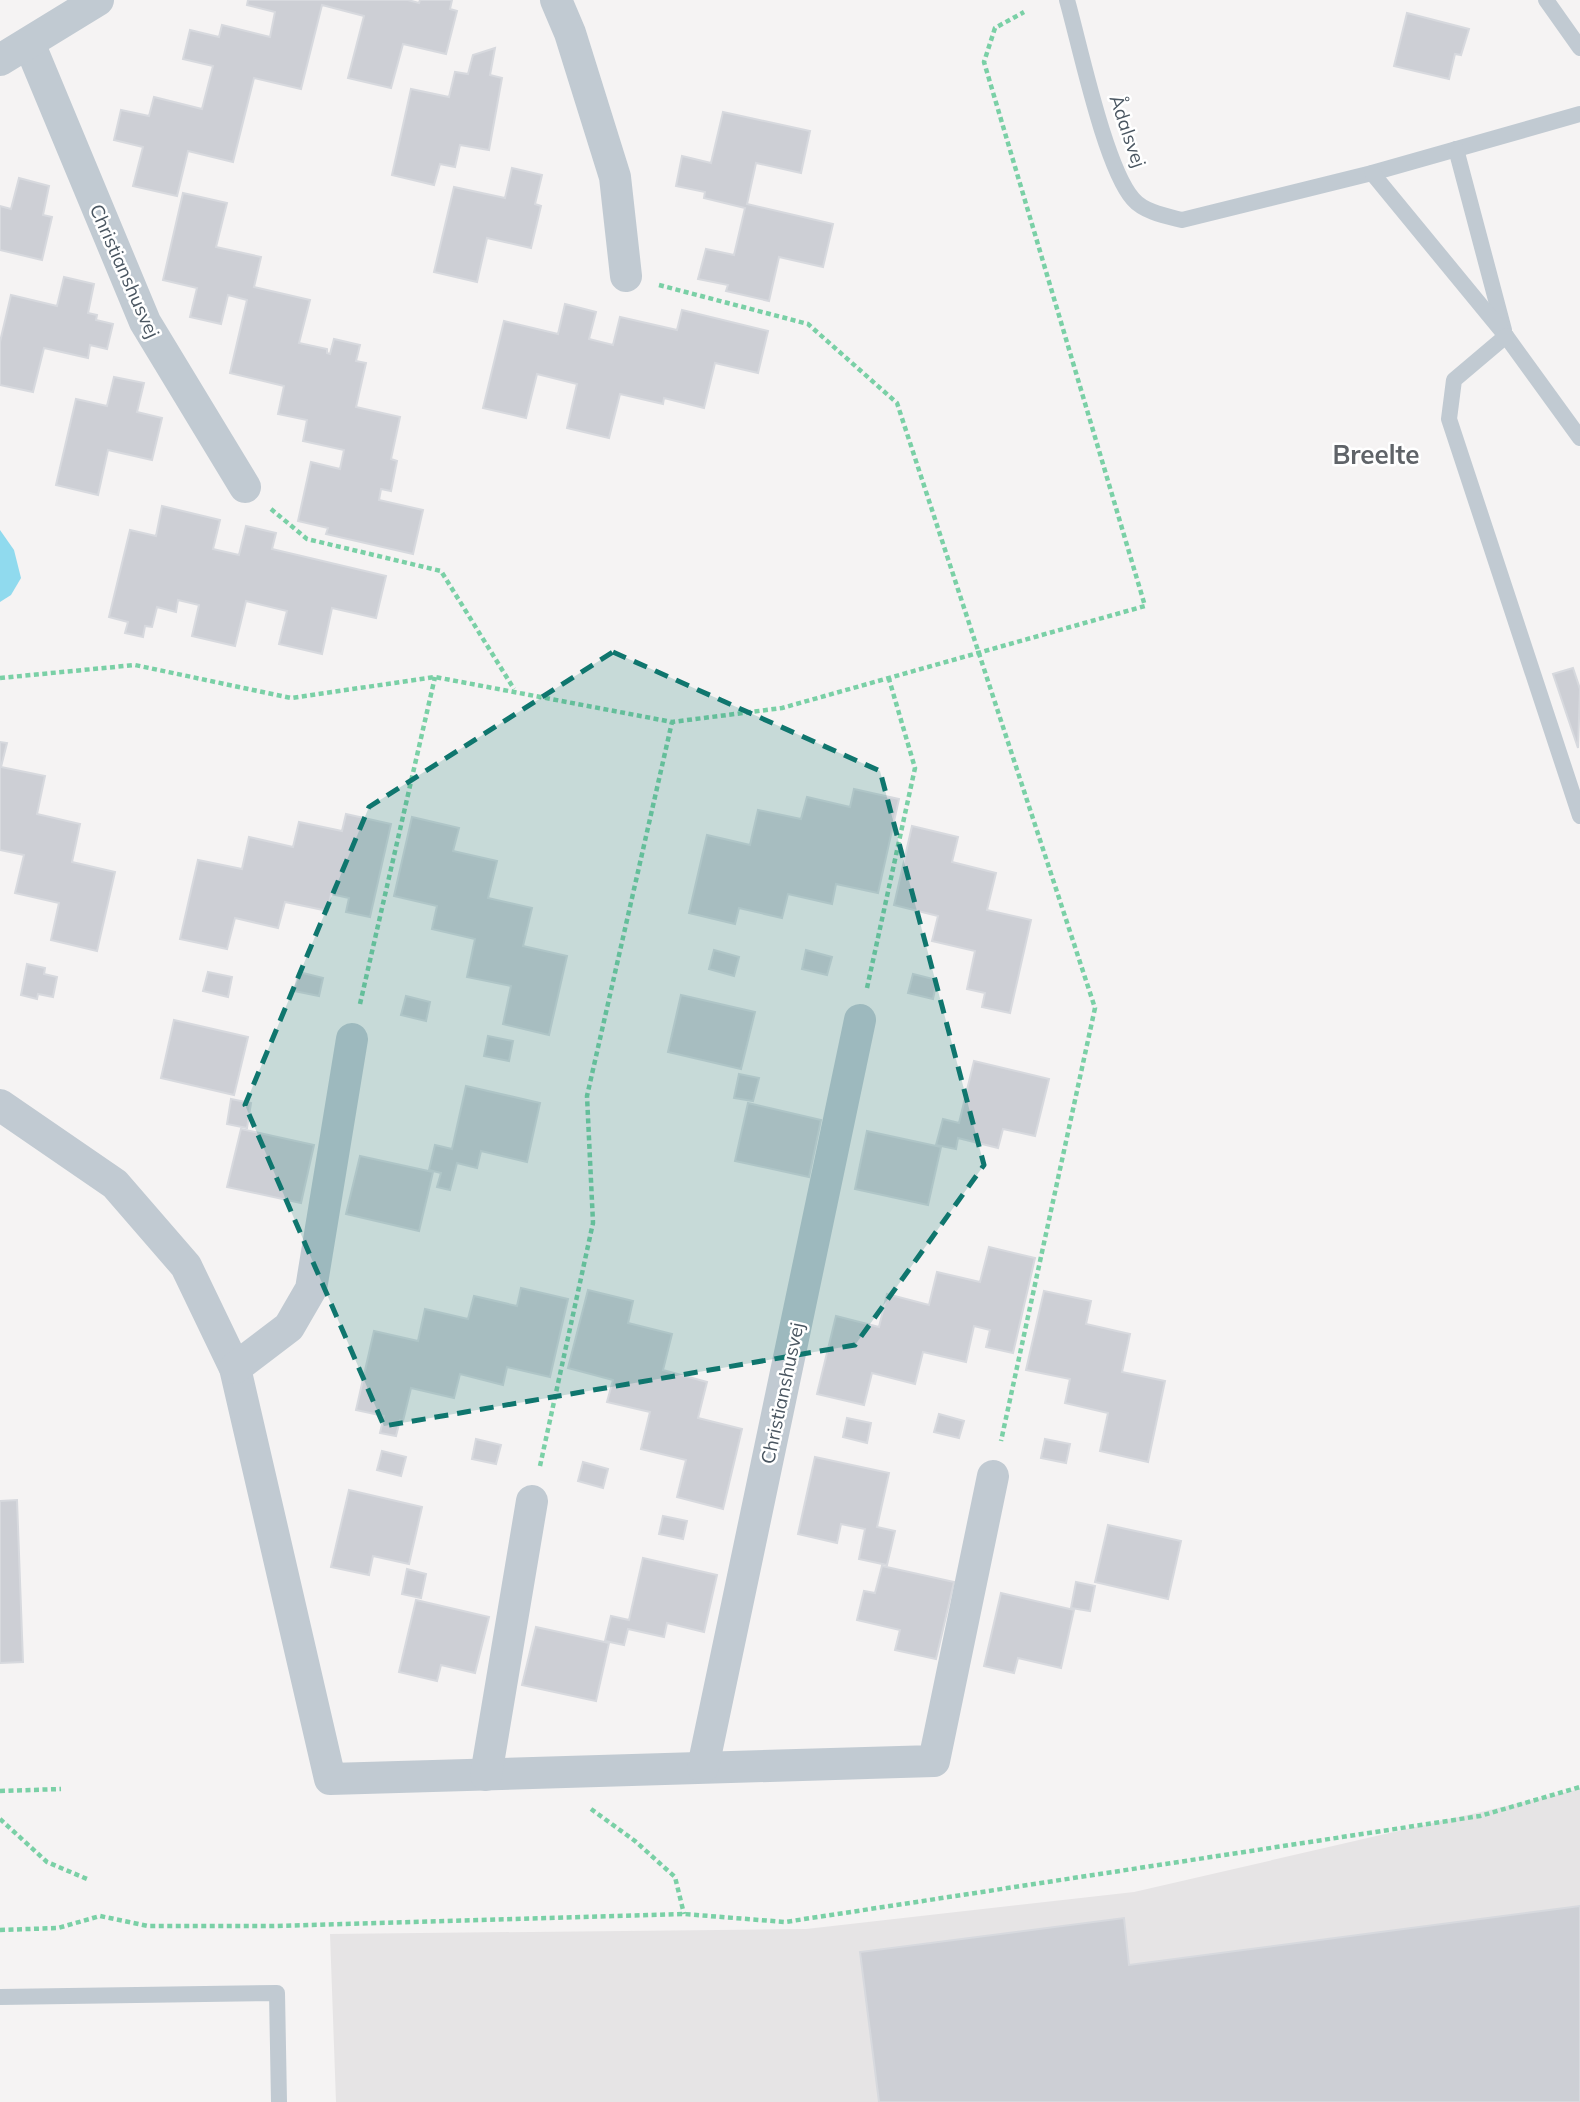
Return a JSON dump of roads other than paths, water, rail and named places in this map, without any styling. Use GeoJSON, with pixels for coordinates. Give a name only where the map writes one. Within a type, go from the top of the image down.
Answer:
{"type":"FeatureCollection","features":[{"type":"Feature","properties":{"kind":"street"},"geometry":{"type":"LineString","coordinates":[[0,60],[98,0]]}},
{"type":"Feature","properties":{"kind":"street"},"geometry":{"type":"LineString","coordinates":[[555,0],[570,33],[615,177],[626,276]]}},
{"type":"Feature","properties":{"kind":"street","name":"Christianshusvej"},"geometry":{"type":"LineString","coordinates":[[29,43],[145,323],[245,487]]}},
{"type":"Feature","properties":{"kind":"street","name":"Christianshusvej"},"geometry":{"type":"LineString","coordinates":[[703,1767],[860,1020]]}},
{"type":"Feature","properties":{"kind":"street"},"geometry":{"type":"LineString","coordinates":[[234,1368],[289,1327],[311,1290],[352,1039]]}},
{"type":"Feature","properties":{"kind":"street"},"geometry":{"type":"LineString","coordinates":[[0,1105],[115,1184],[186,1266],[234,1368],[330,1779],[934,1761],[993,1476]]}},
{"type":"Feature","properties":{"kind":"street"},"geometry":{"type":"LineString","coordinates":[[486,1775],[532,1501]]}},
{"type":"Feature","properties":{"kind":"lane","name":"Ådalsvej"},"geometry":{"type":"LineString","coordinates":[[1067,0],[1111,157],[1133,200],[1154,213],[1182,220],[1373,173],[1580,114]]}},
{"type":"Feature","properties":{"kind":"lane"},"geometry":{"type":"LineString","coordinates":[[1546,0],[1580,48]]}},
{"type":"Feature","properties":{"kind":"lane"},"geometry":{"type":"LineString","coordinates":[[1456,149],[1506,336]]}},
{"type":"Feature","properties":{"kind":"lane"},"geometry":{"type":"LineString","coordinates":[[1373,173],[1506,336],[1580,438]]}},
{"type":"Feature","properties":{"kind":"lane"},"geometry":{"type":"LineString","coordinates":[[1506,336],[1454,380],[1449,419],[1580,816]]}},
{"type":"Feature","properties":{"kind":"lane"},"geometry":{"type":"LineString","coordinates":[[0,1997],[277,1993],[279,2102]]}},
{"type":"Feature","properties":{"kind":"water"},"geometry":{"type":"Polygon","coordinates":[[[0,530],[14,550],[21,578],[11,595],[0,602],[0,530]]]}},
{"type":"Feature","properties":{"kind":"district","name":"Breelte"},"geometry":{"type":"Point","coordinates":[1376,454]}}]}
